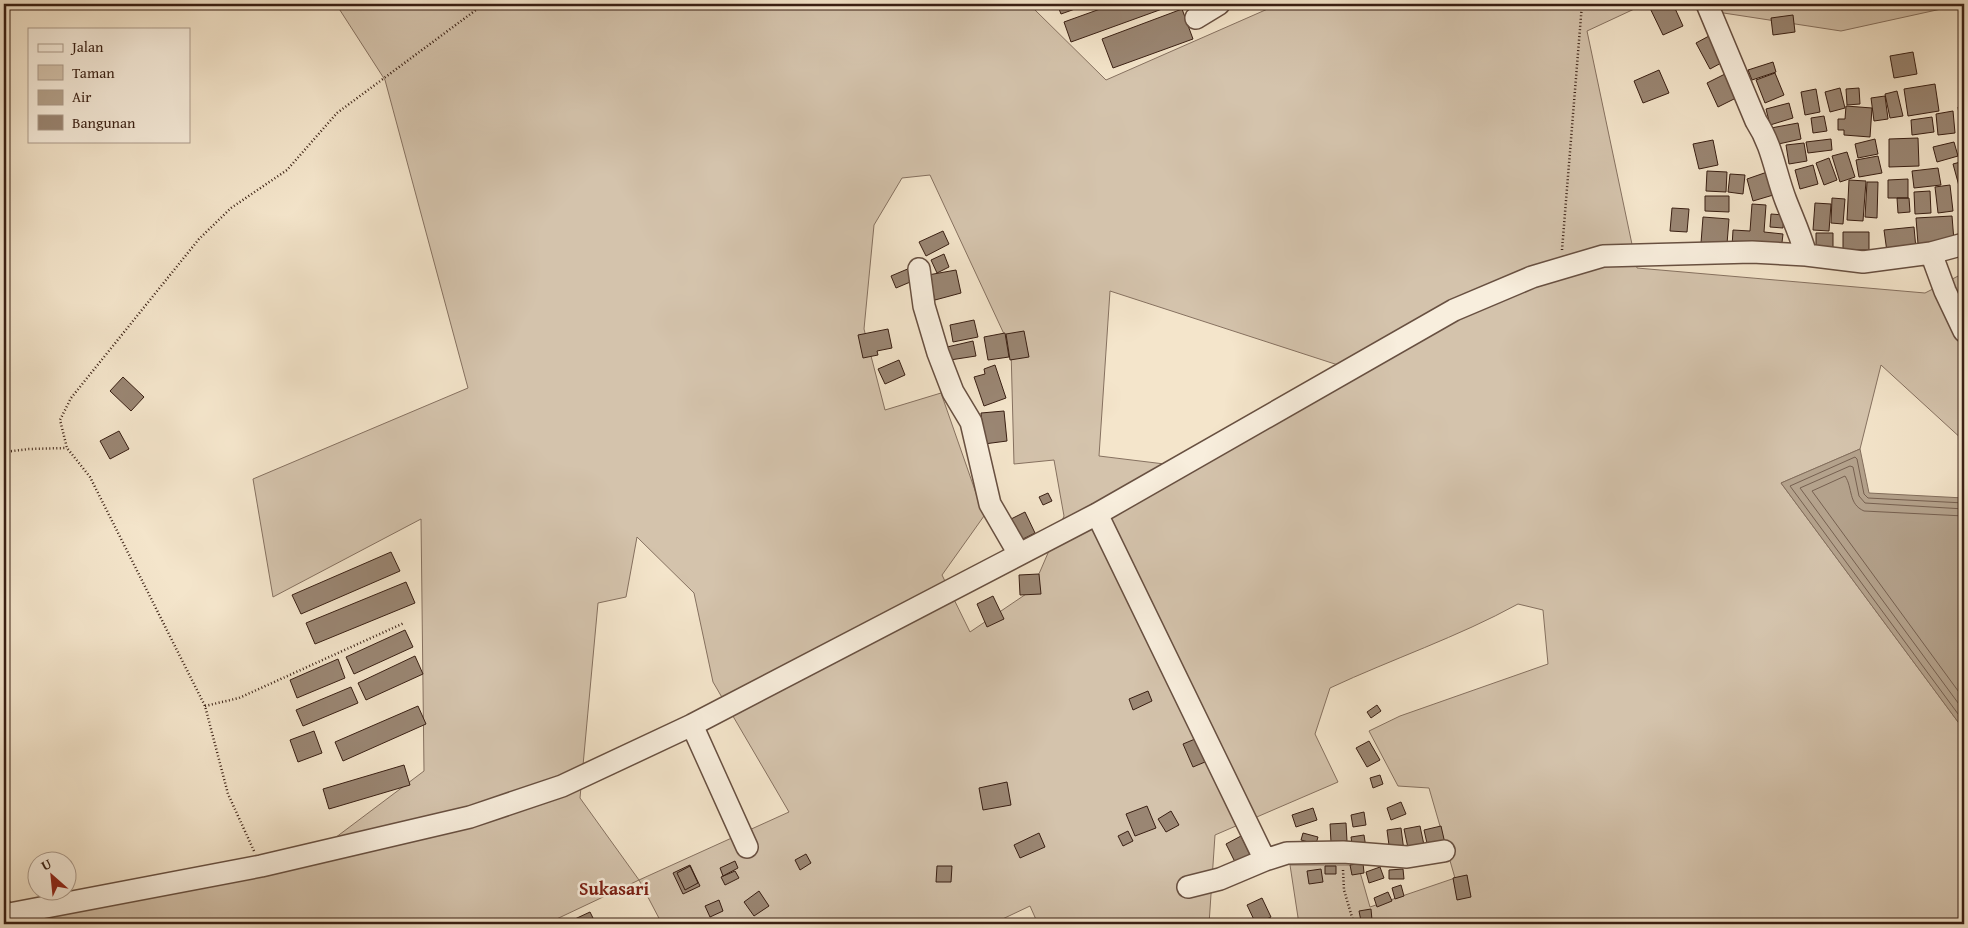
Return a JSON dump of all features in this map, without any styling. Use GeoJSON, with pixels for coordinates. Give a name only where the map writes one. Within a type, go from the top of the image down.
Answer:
{"type":"FeatureCollection","features":[{"type":"Feature","properties":{"kind":"street"},"geometry":{"type":"LineString","coordinates":[[1196,18],[1219,4]]}},
{"type":"Feature","properties":{"kind":"street"},"geometry":{"type":"LineString","coordinates":[[1707,4],[1756,121],[1768,143],[1785,199],[1802,239],[1806,256]]}},
{"type":"Feature","properties":{"kind":"street"},"geometry":{"type":"LineString","coordinates":[[4,915],[260,866],[470,817],[562,786],[692,725],[1097,514],[1454,310],[1532,277],[1603,256],[1752,252],[1863,262],[1931,253],[1964,244]]}},
{"type":"Feature","properties":{"kind":"street"},"geometry":{"type":"LineString","coordinates":[[1931,253],[1945,291],[1964,331]]}},
{"type":"Feature","properties":{"kind":"street"},"geometry":{"type":"LineString","coordinates":[[919,269],[924,306],[938,352],[954,392],[971,422],[990,504],[1019,554]]}},
{"type":"Feature","properties":{"kind":"street"},"geometry":{"type":"LineString","coordinates":[[1097,514],[1265,860]]}},
{"type":"Feature","properties":{"kind":"street"},"geometry":{"type":"LineString","coordinates":[[692,725],[747,847]]}},
{"type":"Feature","properties":{"kind":"street"},"geometry":{"type":"LineString","coordinates":[[1188,887],[1220,879],[1287,853],[1342,852],[1406,857],[1444,851]]}},
{"type":"Feature","properties":{"kind":"path"},"geometry":{"type":"LineString","coordinates":[[260,866],[228,794],[205,706],[90,477],[68,448],[60,420],[70,398],[198,239],[231,208],[287,170],[337,113],[484,4]]}},
{"type":"Feature","properties":{"kind":"path"},"geometry":{"type":"LineString","coordinates":[[1560,269],[1582,4]]}},
{"type":"Feature","properties":{"kind":"path"},"geometry":{"type":"LineString","coordinates":[[4,452],[68,448]]}},
{"type":"Feature","properties":{"kind":"path"},"geometry":{"type":"LineString","coordinates":[[205,706],[240,698],[404,622]]}},
{"type":"Feature","properties":{"kind":"path"},"geometry":{"type":"LineString","coordinates":[[1342,852],[1344,890],[1354,924]]}},
{"type":"Feature","properties":{"kind":"green space"},"geometry":{"type":"Polygon","coordinates":[[[336,4],[1032,4],[1034,9],[1106,80],[1279,4],[1645,4],[1587,31],[1637,268],[1925,293],[1964,273],[1964,441],[1881,365],[1860,449],[1781,483],[1964,730],[1964,924],[1299,924],[1290,865],[1358,865],[1370,907],[1455,878],[1429,788],[1398,786],[1369,731],[1400,716],[1548,664],[1543,610],[1518,604],[1472,627],[1330,688],[1315,734],[1338,782],[1215,835],[1209,924],[1038,924],[1030,906],[992,924],[662,924],[639,880],[546,924],[4,924],[4,891],[19,916],[299,865],[424,771],[421,519],[273,597],[253,479],[468,388],[385,80],[336,4]],[[930,175],[902,178],[874,225],[864,329],[885,410],[941,393],[984,516],[942,575],[970,632],[1032,590],[1064,516],[1054,460],[1014,464],[1011,349],[930,175]],[[1110,291],[1099,456],[1189,467],[1338,365],[1110,291]],[[637,537],[626,597],[598,603],[580,798],[639,880],[789,812],[713,682],[694,593],[637,537]]]}},
{"type":"Feature","properties":{"kind":"green space"},"geometry":{"type":"Polygon","coordinates":[[[1713,4],[1964,4],[1841,31],[1717,12],[1713,4]]]}},
{"type":"Feature","properties":{"kind":"water"},"geometry":{"type":"Polygon","coordinates":[[[1860,449],[1869,493],[1964,498],[1964,730],[1781,483],[1860,449]]]}},
{"type":"Feature","properties":{"kind":"building"},"geometry":{"type":"Polygon","coordinates":[[[1057,4],[1089,4],[1061,14],[1057,4]]]}},
{"type":"Feature","properties":{"kind":"building"},"geometry":{"type":"Polygon","coordinates":[[[1114,4],[1176,4],[1071,42],[1064,22],[1114,4]]]}},
{"type":"Feature","properties":{"kind":"building"},"geometry":{"type":"Polygon","coordinates":[[[1648,4],[1673,4],[1683,26],[1663,35],[1648,4]]]}},
{"type":"Feature","properties":{"kind":"building"},"geometry":{"type":"Polygon","coordinates":[[[1182,9],[1193,39],[1113,68],[1102,39],[1182,9]]]}},
{"type":"Feature","properties":{"kind":"building"},"geometry":{"type":"Polygon","coordinates":[[[1793,15],[1795,32],[1773,35],[1771,18],[1793,15]]]}},
{"type":"Feature","properties":{"kind":"building"},"geometry":{"type":"Polygon","coordinates":[[[1709,36],[1723,62],[1710,69],[1696,43],[1709,36]]]}},
{"type":"Feature","properties":{"kind":"building"},"geometry":{"type":"Polygon","coordinates":[[[1913,52],[1917,74],[1894,78],[1890,56],[1913,52]]]}},
{"type":"Feature","properties":{"kind":"building"},"geometry":{"type":"Polygon","coordinates":[[[1773,62],[1776,72],[1752,80],[1748,70],[1773,62]]]}},
{"type":"Feature","properties":{"kind":"building"},"geometry":{"type":"Polygon","coordinates":[[[1659,70],[1669,93],[1643,103],[1634,81],[1659,70]]]}},
{"type":"Feature","properties":{"kind":"building"},"geometry":{"type":"Polygon","coordinates":[[[1775,73],[1784,95],[1765,103],[1756,80],[1775,73]]]}},
{"type":"Feature","properties":{"kind":"building"},"geometry":{"type":"Polygon","coordinates":[[[1725,74],[1736,98],[1718,107],[1707,83],[1725,74]]]}},
{"type":"Feature","properties":{"kind":"building"},"geometry":{"type":"Polygon","coordinates":[[[1935,84],[1939,111],[1908,116],[1904,89],[1935,84]]]}},
{"type":"Feature","properties":{"kind":"building"},"geometry":{"type":"Polygon","coordinates":[[[1840,88],[1845,108],[1830,112],[1825,92],[1840,88]]]}},
{"type":"Feature","properties":{"kind":"building"},"geometry":{"type":"Polygon","coordinates":[[[1859,88],[1860,104],[1847,105],[1846,89],[1859,88]]]}},
{"type":"Feature","properties":{"kind":"building"},"geometry":{"type":"Polygon","coordinates":[[[1816,89],[1820,112],[1805,115],[1801,92],[1816,89]]]}},
{"type":"Feature","properties":{"kind":"building"},"geometry":{"type":"Polygon","coordinates":[[[1897,91],[1903,116],[1890,118],[1885,94],[1897,91]]]}},
{"type":"Feature","properties":{"kind":"building"},"geometry":{"type":"Polygon","coordinates":[[[1885,96],[1888,119],[1874,121],[1871,98],[1885,96]]]}},
{"type":"Feature","properties":{"kind":"building"},"geometry":{"type":"Polygon","coordinates":[[[1789,103],[1793,118],[1770,125],[1766,109],[1789,103]]]}},
{"type":"Feature","properties":{"kind":"building"},"geometry":{"type":"Polygon","coordinates":[[[1846,106],[1872,108],[1870,137],[1844,135],[1844,130],[1838,130],[1838,119],[1845,119],[1846,106]]]}},
{"type":"Feature","properties":{"kind":"building"},"geometry":{"type":"Polygon","coordinates":[[[1964,106],[1964,137],[1962,137],[1958,107],[1964,106]]]}},
{"type":"Feature","properties":{"kind":"building"},"geometry":{"type":"Polygon","coordinates":[[[1953,111],[1955,133],[1938,135],[1936,114],[1953,111]]]}},
{"type":"Feature","properties":{"kind":"building"},"geometry":{"type":"Polygon","coordinates":[[[1824,116],[1827,131],[1813,133],[1811,118],[1824,116]]]}},
{"type":"Feature","properties":{"kind":"building"},"geometry":{"type":"Polygon","coordinates":[[[1932,117],[1934,132],[1912,135],[1911,120],[1932,117]]]}},
{"type":"Feature","properties":{"kind":"building"},"geometry":{"type":"Polygon","coordinates":[[[1798,123],[1801,139],[1774,145],[1771,128],[1798,123]]]}},
{"type":"Feature","properties":{"kind":"building"},"geometry":{"type":"Polygon","coordinates":[[[1918,138],[1919,166],[1889,167],[1889,139],[1918,138]]]}},
{"type":"Feature","properties":{"kind":"building"},"geometry":{"type":"Polygon","coordinates":[[[1831,139],[1832,150],[1808,153],[1806,142],[1831,139]]]}},
{"type":"Feature","properties":{"kind":"building"},"geometry":{"type":"Polygon","coordinates":[[[1875,139],[1878,154],[1858,158],[1855,144],[1875,139]]]}},
{"type":"Feature","properties":{"kind":"building"},"geometry":{"type":"Polygon","coordinates":[[[1713,140],[1718,165],[1699,169],[1693,144],[1713,140]]]}},
{"type":"Feature","properties":{"kind":"building"},"geometry":{"type":"Polygon","coordinates":[[[1954,142],[1958,156],[1937,162],[1933,147],[1954,142]]]}},
{"type":"Feature","properties":{"kind":"building"},"geometry":{"type":"Polygon","coordinates":[[[1804,143],[1807,161],[1789,164],[1786,145],[1804,143]]]}},
{"type":"Feature","properties":{"kind":"building"},"geometry":{"type":"Polygon","coordinates":[[[1847,152],[1855,177],[1840,182],[1832,156],[1847,152]]]}},
{"type":"Feature","properties":{"kind":"building"},"geometry":{"type":"Polygon","coordinates":[[[1878,156],[1882,173],[1859,177],[1856,160],[1878,156]]]}},
{"type":"Feature","properties":{"kind":"building"},"geometry":{"type":"Polygon","coordinates":[[[1829,158],[1837,180],[1824,185],[1816,163],[1829,158]]]}},
{"type":"Feature","properties":{"kind":"building"},"geometry":{"type":"Polygon","coordinates":[[[1964,161],[1964,185],[1959,186],[1953,164],[1964,161]]]}},
{"type":"Feature","properties":{"kind":"building"},"geometry":{"type":"Polygon","coordinates":[[[1813,165],[1818,184],[1800,189],[1795,170],[1813,165]]]}},
{"type":"Feature","properties":{"kind":"building"},"geometry":{"type":"Polygon","coordinates":[[[1938,168],[1941,185],[1914,188],[1912,171],[1938,168]]]}},
{"type":"Feature","properties":{"kind":"building"},"geometry":{"type":"Polygon","coordinates":[[[1773,170],[1780,193],[1753,201],[1747,179],[1773,170]]]}},
{"type":"Feature","properties":{"kind":"building"},"geometry":{"type":"Polygon","coordinates":[[[1707,171],[1727,172],[1726,192],[1706,191],[1707,171]]]}},
{"type":"Feature","properties":{"kind":"building"},"geometry":{"type":"Polygon","coordinates":[[[1730,174],[1745,175],[1743,194],[1728,192],[1730,174]]]}},
{"type":"Feature","properties":{"kind":"building"},"geometry":{"type":"Polygon","coordinates":[[[1908,179],[1908,198],[1888,198],[1888,180],[1908,179]]]}},
{"type":"Feature","properties":{"kind":"building"},"geometry":{"type":"Polygon","coordinates":[[[1849,180],[1866,181],[1863,221],[1847,220],[1849,180]]]}},
{"type":"Feature","properties":{"kind":"building"},"geometry":{"type":"Polygon","coordinates":[[[1867,182],[1878,182],[1877,218],[1865,217],[1867,182]]]}},
{"type":"Feature","properties":{"kind":"building"},"geometry":{"type":"Polygon","coordinates":[[[1950,185],[1953,211],[1938,213],[1935,187],[1950,185]]]}},
{"type":"Feature","properties":{"kind":"building"},"geometry":{"type":"Polygon","coordinates":[[[1930,191],[1931,213],[1915,214],[1914,192],[1930,191]]]}},
{"type":"Feature","properties":{"kind":"building"},"geometry":{"type":"Polygon","coordinates":[[[1705,196],[1729,196],[1729,212],[1705,211],[1705,196]]]}},
{"type":"Feature","properties":{"kind":"building"},"geometry":{"type":"Polygon","coordinates":[[[1832,198],[1845,199],[1843,224],[1831,223],[1832,198]]]}},
{"type":"Feature","properties":{"kind":"building"},"geometry":{"type":"Polygon","coordinates":[[[1897,198],[1909,198],[1910,212],[1898,213],[1897,198]]]}},
{"type":"Feature","properties":{"kind":"building"},"geometry":{"type":"Polygon","coordinates":[[[1815,203],[1831,204],[1829,231],[1813,230],[1815,203]]]}},
{"type":"Feature","properties":{"kind":"building"},"geometry":{"type":"Polygon","coordinates":[[[1752,204],[1766,205],[1764,232],[1783,234],[1781,251],[1732,247],[1733,230],[1750,231],[1752,204]]]}},
{"type":"Feature","properties":{"kind":"building"},"geometry":{"type":"Polygon","coordinates":[[[1672,208],[1689,209],[1687,232],[1670,231],[1672,208]]]}},
{"type":"Feature","properties":{"kind":"building"},"geometry":{"type":"Polygon","coordinates":[[[1964,212],[1964,223],[1960,214],[1964,212]]]}},
{"type":"Feature","properties":{"kind":"building"},"geometry":{"type":"Polygon","coordinates":[[[1771,214],[1784,215],[1783,228],[1770,227],[1771,214]]]}},
{"type":"Feature","properties":{"kind":"building"},"geometry":{"type":"Polygon","coordinates":[[[1952,216],[1954,241],[1918,244],[1916,218],[1952,216]]]}},
{"type":"Feature","properties":{"kind":"building"},"geometry":{"type":"Polygon","coordinates":[[[1703,217],[1729,219],[1727,244],[1701,243],[1703,217]]]}},
{"type":"Feature","properties":{"kind":"building"},"geometry":{"type":"Polygon","coordinates":[[[1914,227],[1916,249],[1887,252],[1884,230],[1914,227]]]}},
{"type":"Feature","properties":{"kind":"building"},"geometry":{"type":"Polygon","coordinates":[[[943,231],[949,244],[926,256],[919,242],[943,231]]]}},
{"type":"Feature","properties":{"kind":"building"},"geometry":{"type":"Polygon","coordinates":[[[1843,232],[1869,232],[1869,250],[1843,250],[1843,232]]]}},
{"type":"Feature","properties":{"kind":"building"},"geometry":{"type":"Polygon","coordinates":[[[1816,233],[1833,233],[1833,250],[1816,250],[1816,233]]]}},
{"type":"Feature","properties":{"kind":"building"},"geometry":{"type":"Polygon","coordinates":[[[944,254],[949,267],[937,273],[931,260],[944,254]]]}},
{"type":"Feature","properties":{"kind":"building"},"geometry":{"type":"Polygon","coordinates":[[[910,268],[915,280],[896,288],[891,276],[910,268]]]}},
{"type":"Feature","properties":{"kind":"building"},"geometry":{"type":"Polygon","coordinates":[[[956,270],[961,293],[935,300],[928,275],[956,270]]]}},
{"type":"Feature","properties":{"kind":"building"},"geometry":{"type":"Polygon","coordinates":[[[974,320],[978,337],[953,342],[950,325],[974,320]]]}},
{"type":"Feature","properties":{"kind":"building"},"geometry":{"type":"Polygon","coordinates":[[[888,329],[892,348],[877,351],[878,355],[863,358],[858,335],[888,329]]]}},
{"type":"Feature","properties":{"kind":"building"},"geometry":{"type":"Polygon","coordinates":[[[1024,331],[1029,357],[1010,360],[1006,334],[1024,331]]]}},
{"type":"Feature","properties":{"kind":"building"},"geometry":{"type":"Polygon","coordinates":[[[1005,333],[1009,357],[988,360],[984,337],[1005,333]]]}},
{"type":"Feature","properties":{"kind":"building"},"geometry":{"type":"Polygon","coordinates":[[[973,341],[976,356],[950,360],[947,347],[973,341]]]}},
{"type":"Feature","properties":{"kind":"building"},"geometry":{"type":"Polygon","coordinates":[[[899,360],[905,375],[885,384],[878,369],[899,360]]]}},
{"type":"Feature","properties":{"kind":"building"},"geometry":{"type":"Polygon","coordinates":[[[995,365],[1006,398],[984,406],[974,377],[985,374],[984,369],[995,365]]]}},
{"type":"Feature","properties":{"kind":"building"},"geometry":{"type":"Polygon","coordinates":[[[123,377],[144,397],[131,411],[110,391],[123,377]]]}},
{"type":"Feature","properties":{"kind":"building"},"geometry":{"type":"Polygon","coordinates":[[[1004,411],[1007,441],[984,444],[981,413],[1004,411]]]}},
{"type":"Feature","properties":{"kind":"building"},"geometry":{"type":"Polygon","coordinates":[[[119,431],[129,449],[110,459],[100,441],[119,431]]]}},
{"type":"Feature","properties":{"kind":"building"},"geometry":{"type":"Polygon","coordinates":[[[1048,493],[1052,501],[1043,505],[1039,497],[1048,493]]]}},
{"type":"Feature","properties":{"kind":"building"},"geometry":{"type":"Polygon","coordinates":[[[1025,512],[1035,533],[1017,542],[1007,521],[1025,512]]]}},
{"type":"Feature","properties":{"kind":"building"},"geometry":{"type":"Polygon","coordinates":[[[391,552],[400,571],[301,614],[292,595],[391,552]]]}},
{"type":"Feature","properties":{"kind":"building"},"geometry":{"type":"Polygon","coordinates":[[[1039,574],[1041,594],[1020,595],[1019,575],[1039,574]]]}},
{"type":"Feature","properties":{"kind":"building"},"geometry":{"type":"Polygon","coordinates":[[[406,582],[415,603],[315,644],[306,623],[406,582]]]}},
{"type":"Feature","properties":{"kind":"building"},"geometry":{"type":"Polygon","coordinates":[[[993,596],[1004,619],[987,627],[977,604],[993,596]]]}},
{"type":"Feature","properties":{"kind":"building"},"geometry":{"type":"Polygon","coordinates":[[[405,630],[413,647],[354,674],[346,657],[405,630]]]}},
{"type":"Feature","properties":{"kind":"building"},"geometry":{"type":"Polygon","coordinates":[[[415,656],[423,674],[366,700],[358,683],[415,656]]]}},
{"type":"Feature","properties":{"kind":"building"},"geometry":{"type":"Polygon","coordinates":[[[338,659],[345,678],[297,698],[290,680],[338,659]]]}},
{"type":"Feature","properties":{"kind":"building"},"geometry":{"type":"Polygon","coordinates":[[[351,687],[358,703],[303,726],[296,710],[351,687]]]}},
{"type":"Feature","properties":{"kind":"building"},"geometry":{"type":"Polygon","coordinates":[[[1148,691],[1152,701],[1133,710],[1129,699],[1148,691]]]}},
{"type":"Feature","properties":{"kind":"building"},"geometry":{"type":"Polygon","coordinates":[[[1377,705],[1381,711],[1371,718],[1367,712],[1377,705]]]}},
{"type":"Feature","properties":{"kind":"building"},"geometry":{"type":"Polygon","coordinates":[[[418,706],[426,724],[343,761],[335,742],[418,706]]]}},
{"type":"Feature","properties":{"kind":"building"},"geometry":{"type":"Polygon","coordinates":[[[314,731],[322,753],[298,762],[290,740],[314,731]]]}},
{"type":"Feature","properties":{"kind":"building"},"geometry":{"type":"Polygon","coordinates":[[[1195,739],[1205,762],[1193,767],[1183,744],[1195,739]]]}},
{"type":"Feature","properties":{"kind":"building"},"geometry":{"type":"Polygon","coordinates":[[[1369,741],[1380,760],[1367,767],[1356,748],[1369,741]]]}},
{"type":"Feature","properties":{"kind":"building"},"geometry":{"type":"Polygon","coordinates":[[[404,765],[410,785],[329,809],[323,789],[404,765]]]}},
{"type":"Feature","properties":{"kind":"building"},"geometry":{"type":"Polygon","coordinates":[[[1380,775],[1383,784],[1373,788],[1370,778],[1380,775]]]}},
{"type":"Feature","properties":{"kind":"building"},"geometry":{"type":"Polygon","coordinates":[[[1007,782],[1011,805],[983,810],[979,788],[1007,782]]]}},
{"type":"Feature","properties":{"kind":"building"},"geometry":{"type":"Polygon","coordinates":[[[1401,802],[1406,814],[1391,820],[1387,808],[1401,802]]]}},
{"type":"Feature","properties":{"kind":"building"},"geometry":{"type":"Polygon","coordinates":[[[1147,806],[1156,828],[1135,836],[1126,814],[1147,806]]]}},
{"type":"Feature","properties":{"kind":"building"},"geometry":{"type":"Polygon","coordinates":[[[1313,808],[1317,820],[1296,827],[1292,815],[1313,808]]]}},
{"type":"Feature","properties":{"kind":"building"},"geometry":{"type":"Polygon","coordinates":[[[1171,811],[1179,825],[1166,832],[1158,819],[1171,811]]]}},
{"type":"Feature","properties":{"kind":"building"},"geometry":{"type":"Polygon","coordinates":[[[1364,812],[1366,825],[1353,827],[1351,815],[1364,812]]]}},
{"type":"Feature","properties":{"kind":"building"},"geometry":{"type":"Polygon","coordinates":[[[1346,823],[1347,841],[1331,842],[1330,824],[1346,823]]]}},
{"type":"Feature","properties":{"kind":"building"},"geometry":{"type":"Polygon","coordinates":[[[1420,826],[1424,845],[1408,848],[1404,829],[1420,826]]]}},
{"type":"Feature","properties":{"kind":"building"},"geometry":{"type":"Polygon","coordinates":[[[1441,826],[1446,848],[1429,852],[1424,830],[1441,826]]]}},
{"type":"Feature","properties":{"kind":"building"},"geometry":{"type":"Polygon","coordinates":[[[1401,828],[1404,851],[1390,853],[1387,830],[1401,828]]]}},
{"type":"Feature","properties":{"kind":"building"},"geometry":{"type":"Polygon","coordinates":[[[1128,831],[1133,841],[1123,846],[1118,836],[1128,831]]]}},
{"type":"Feature","properties":{"kind":"building"},"geometry":{"type":"Polygon","coordinates":[[[1039,833],[1045,847],[1020,858],[1014,845],[1039,833]]]}},
{"type":"Feature","properties":{"kind":"building"},"geometry":{"type":"Polygon","coordinates":[[[1303,833],[1318,837],[1316,844],[1301,840],[1303,833]]]}},
{"type":"Feature","properties":{"kind":"building"},"geometry":{"type":"Polygon","coordinates":[[[1364,835],[1366,848],[1353,851],[1351,837],[1364,835]]]}},
{"type":"Feature","properties":{"kind":"building"},"geometry":{"type":"Polygon","coordinates":[[[1241,836],[1251,857],[1236,864],[1226,844],[1241,836]]]}},
{"type":"Feature","properties":{"kind":"building"},"geometry":{"type":"Polygon","coordinates":[[[806,854],[811,863],[800,870],[795,860],[806,854]]]}},
{"type":"Feature","properties":{"kind":"building"},"geometry":{"type":"Polygon","coordinates":[[[735,861],[738,868],[723,876],[720,868],[735,861]]]}},
{"type":"Feature","properties":{"kind":"building"},"geometry":{"type":"Polygon","coordinates":[[[1363,863],[1364,873],[1352,875],[1350,865],[1363,863]]]}},
{"type":"Feature","properties":{"kind":"building"},"geometry":{"type":"Polygon","coordinates":[[[690,865],[700,886],[683,894],[673,873],[690,865]]]}},
{"type":"Feature","properties":{"kind":"building"},"geometry":{"type":"Polygon","coordinates":[[[690,866],[698,883],[685,890],[677,873],[690,866]]]}},
{"type":"Feature","properties":{"kind":"building"},"geometry":{"type":"Polygon","coordinates":[[[937,866],[952,866],[951,882],[936,882],[937,866]]]}},
{"type":"Feature","properties":{"kind":"building"},"geometry":{"type":"Polygon","coordinates":[[[1325,866],[1336,866],[1336,874],[1325,874],[1325,866]]]}},
{"type":"Feature","properties":{"kind":"building"},"geometry":{"type":"Polygon","coordinates":[[[1380,867],[1384,878],[1369,883],[1366,872],[1380,867]]]}},
{"type":"Feature","properties":{"kind":"building"},"geometry":{"type":"Polygon","coordinates":[[[1321,869],[1323,882],[1309,884],[1307,871],[1321,869]]]}},
{"type":"Feature","properties":{"kind":"building"},"geometry":{"type":"Polygon","coordinates":[[[1403,869],[1404,879],[1389,879],[1389,870],[1403,869]]]}},
{"type":"Feature","properties":{"kind":"building"},"geometry":{"type":"Polygon","coordinates":[[[735,871],[739,878],[725,885],[721,877],[735,871]]]}},
{"type":"Feature","properties":{"kind":"building"},"geometry":{"type":"Polygon","coordinates":[[[1467,875],[1471,897],[1457,900],[1453,878],[1467,875]]]}},
{"type":"Feature","properties":{"kind":"building"},"geometry":{"type":"Polygon","coordinates":[[[1401,885],[1404,896],[1395,899],[1392,888],[1401,885]]]}},
{"type":"Feature","properties":{"kind":"building"},"geometry":{"type":"Polygon","coordinates":[[[759,891],[769,906],[754,916],[744,902],[759,891]]]}},
{"type":"Feature","properties":{"kind":"building"},"geometry":{"type":"Polygon","coordinates":[[[1388,892],[1392,901],[1377,907],[1374,898],[1388,892]]]}},
{"type":"Feature","properties":{"kind":"building"},"geometry":{"type":"Polygon","coordinates":[[[1262,898],[1271,917],[1256,924],[1247,905],[1262,898]]]}},
{"type":"Feature","properties":{"kind":"building"},"geometry":{"type":"Polygon","coordinates":[[[719,900],[723,911],[710,917],[705,906],[719,900]]]}},
{"type":"Feature","properties":{"kind":"building"},"geometry":{"type":"Polygon","coordinates":[[[1371,909],[1372,920],[1361,921],[1359,911],[1371,909]]]}},
{"type":"Feature","properties":{"kind":"building"},"geometry":{"type":"Polygon","coordinates":[[[590,912],[596,924],[564,924],[590,912]]]}},
{"type":"Feature","properties":{"kind":"district","name":"Sukasari"},"geometry":{"type":"Point","coordinates":[614,888]}}]}
